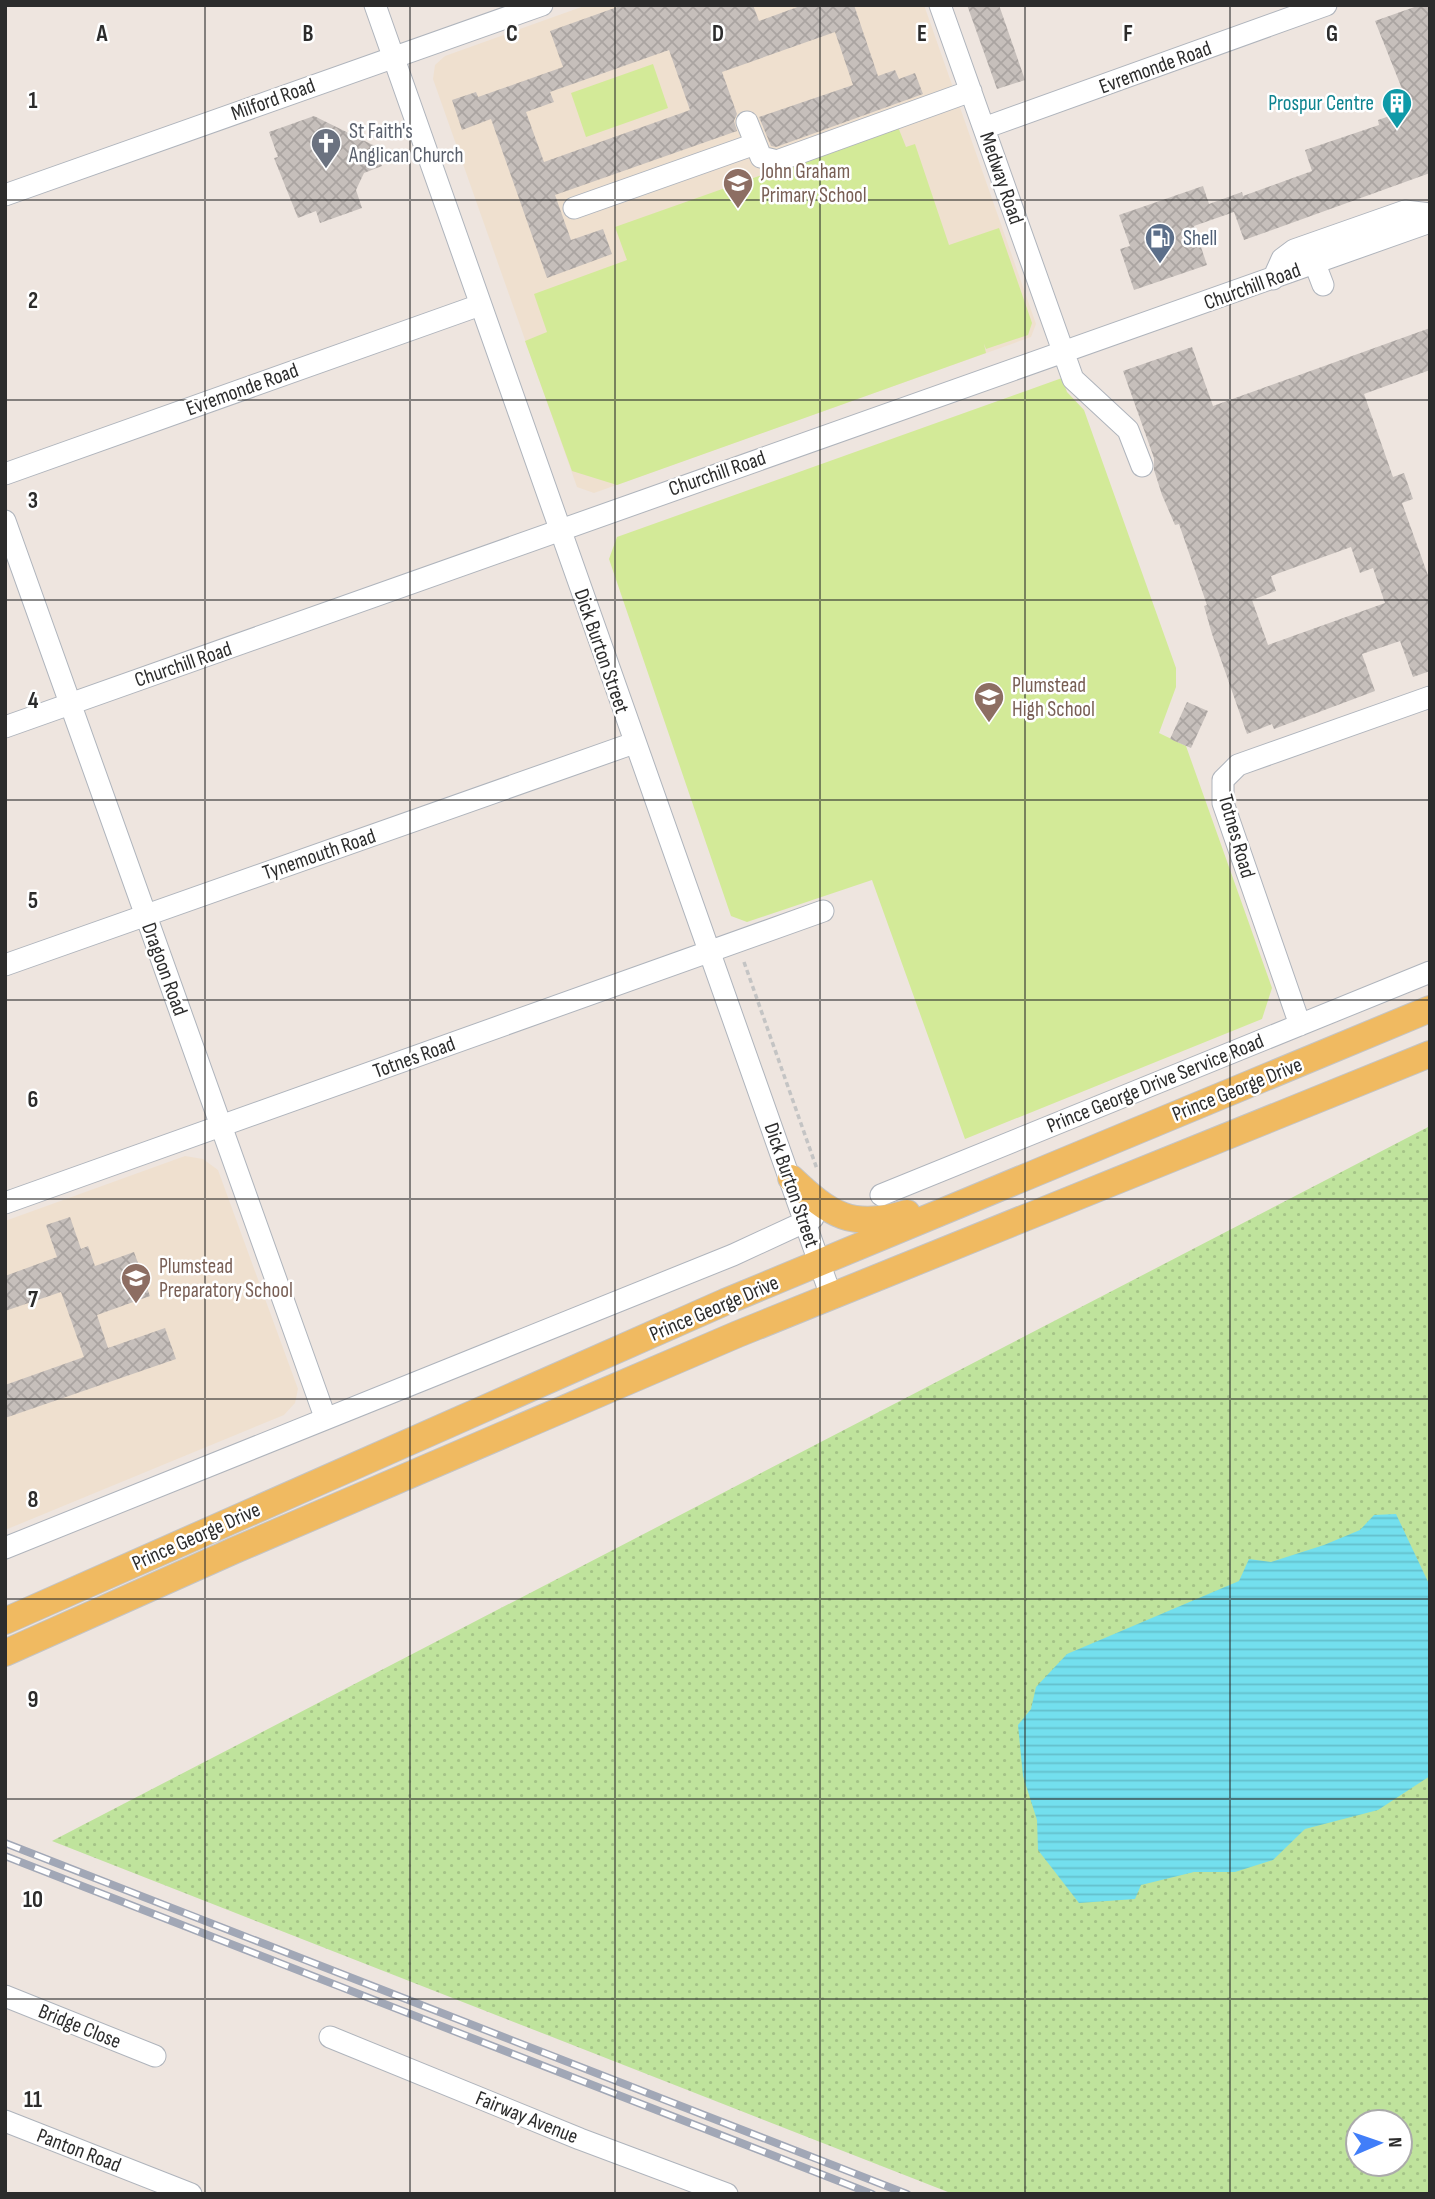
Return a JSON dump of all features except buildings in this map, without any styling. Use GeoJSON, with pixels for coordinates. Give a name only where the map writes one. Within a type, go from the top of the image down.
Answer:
{"type":"FeatureCollection","features":[{"type":"Feature","properties":{"kind":"main road","name":"Prince George Drive"},"geometry":{"type":"LineString","coordinates":[[5,1621],[819,1263],[1430,1009]]}},
{"type":"Feature","properties":{"kind":"main road","name":"Prince George Drive"},"geometry":{"type":"LineString","coordinates":[[5,1653],[233,1551],[831,1296],[1430,1054]]}},
{"type":"Feature","properties":{"kind":"main road"},"geometry":{"type":"LineString","coordinates":[[791,1178],[827,1210],[849,1219],[886,1219],[1045,1168]]}},
{"type":"Feature","properties":{"kind":"street","name":"Dick Burton Street"},"geometry":{"type":"LineString","coordinates":[[375,5],[831,1296]]}},
{"type":"Feature","properties":{"kind":"street","name":"Milford Road"},"geometry":{"type":"LineString","coordinates":[[5,195],[542,5]]}},
{"type":"Feature","properties":{"kind":"street","name":"Medway Road"},"geometry":{"type":"LineString","coordinates":[[940,5],[1075,382],[1128,430],[1142,466]]}},
{"type":"Feature","properties":{"kind":"street","name":"Evremonde Road"},"geometry":{"type":"LineString","coordinates":[[984,128],[1325,5]]}},
{"type":"Feature","properties":{"kind":"street"},"geometry":{"type":"LineString","coordinates":[[747,122],[761,157],[777,161],[971,92]]}},
{"type":"Feature","properties":{"kind":"street"},"geometry":{"type":"LineString","coordinates":[[574,208],[755,144]]}},
{"type":"Feature","properties":{"kind":"street"},"geometry":{"type":"LineString","coordinates":[[1273,279],[1282,259],[1294,250],[1405,211],[1430,214]]}},
{"type":"Feature","properties":{"kind":"street","name":"Churchill Road"},"geometry":{"type":"LineString","coordinates":[[5,727],[1430,222]]}},
{"type":"Feature","properties":{"kind":"street"},"geometry":{"type":"LineString","coordinates":[[1315,264],[1323,285]]}},
{"type":"Feature","properties":{"kind":"street","name":"Evremonde Road"},"geometry":{"type":"LineString","coordinates":[[5,474],[480,305]]}},
{"type":"Feature","properties":{"kind":"street","name":"Dragoon Road"},"geometry":{"type":"LineString","coordinates":[[5,521],[325,1417]]}},
{"type":"Feature","properties":{"kind":"street","name":"Totnes Road"},"geometry":{"type":"LineString","coordinates":[[1300,1025],[1223,803],[1223,780],[1238,765],[1430,697]]}},
{"type":"Feature","properties":{"kind":"street","name":"Tynemouth Road"},"geometry":{"type":"LineString","coordinates":[[5,965],[634,743]]}},
{"type":"Feature","properties":{"kind":"street","name":"Totnes Road"},"geometry":{"type":"LineString","coordinates":[[5,1203],[823,911]]}},
{"type":"Feature","properties":{"kind":"street","name":"Prince George Drive Service Road"},"geometry":{"type":"LineString","coordinates":[[881,1195],[1430,972]]}},
{"type":"Feature","properties":{"kind":"street"},"geometry":{"type":"LineString","coordinates":[[803,1223],[827,1210]]}},
{"type":"Feature","properties":{"kind":"street","name":"Prince George Drive"},"geometry":{"type":"LineString","coordinates":[[5,1548],[733,1255],[803,1223]]}},
{"type":"Feature","properties":{"kind":"street","name":"Bridge Close"},"geometry":{"type":"LineString","coordinates":[[5,1996],[155,2056]]}},
{"type":"Feature","properties":{"kind":"street","name":"Fairway Avenue"},"geometry":{"type":"LineString","coordinates":[[330,2036],[580,2139],[726,2194]]}},
{"type":"Feature","properties":{"kind":"street","name":"Panton Road"},"geometry":{"type":"LineString","coordinates":[[5,2121],[191,2194]]}},
{"type":"Feature","properties":{"kind":"path"},"geometry":{"type":"LineString","coordinates":[[743,960],[820,1179]]}},
{"type":"Feature","properties":{"kind":"shaded area","name":"John Graham Primary School"},"geometry":{"type":"Polygon","coordinates":[[[587,5],[924,5],[1036,324],[1031,337],[594,493],[577,487],[433,79],[435,65],[445,56],[587,5]]]}},
{"type":"Feature","properties":{"kind":"shaded area","name":"Plumstead Preparatory School"},"geometry":{"type":"Polygon","coordinates":[[[185,1156],[203,1159],[218,1170],[298,1389],[295,1403],[284,1415],[5,1530],[5,1221],[185,1156]]]}},
{"type":"Feature","properties":{"kind":"green space"},"geometry":{"type":"Polygon","coordinates":[[[653,64],[668,108],[586,137],[571,93],[653,64]]]}},
{"type":"Feature","properties":{"kind":"green space"},"geometry":{"type":"Polygon","coordinates":[[[898,127],[906,147],[915,144],[949,245],[999,228],[1032,323],[1028,335],[986,349],[984,344],[986,353],[617,485],[572,471],[525,341],[547,332],[534,294],[627,260],[615,227],[898,127]]]}},
{"type":"Feature","properties":{"kind":"green space","name":"Plumstead High School"},"geometry":{"type":"Polygon","coordinates":[[[1062,378],[1067,392],[1084,410],[1176,668],[1176,687],[1159,733],[1186,746],[1272,988],[1262,1019],[965,1139],[872,880],[747,922],[731,916],[609,559],[617,537],[1062,378]]]}},
{"type":"Feature","properties":{"kind":"green space"},"geometry":{"type":"Polygon","coordinates":[[[1430,1126],[1430,2194],[953,2194],[52,1841],[1430,1126]]]}},
{"type":"Feature","properties":{"kind":"water"},"geometry":{"type":"Polygon","coordinates":[[[1396,1514],[1430,1586],[1430,1776],[1378,1810],[1305,1829],[1273,1860],[1235,1872],[1194,1872],[1141,1885],[1135,1899],[1079,1903],[1038,1850],[1037,1820],[1023,1776],[1018,1725],[1031,1709],[1036,1687],[1067,1654],[1239,1581],[1249,1559],[1271,1562],[1360,1530],[1374,1515],[1396,1514]]]}},
{"type":"Feature","properties":{"kind":"railway"},"geometry":{"type":"LineString","coordinates":[[5,1843],[907,2194]]}},
{"type":"Feature","properties":{"kind":"railway"},"geometry":{"type":"LineString","coordinates":[[5,1856],[872,2194]]}},
{"type":"Feature","properties":{"kind":"place","name":"Prospur Centre"},"geometry":{"type":"Point","coordinates":[1397,130]}},
{"type":"Feature","properties":{"kind":"place","name":"St Faith's Anglican Church"},"geometry":{"type":"Point","coordinates":[326,170]}},
{"type":"Feature","properties":{"kind":"place","name":"John Graham Primary School"},"geometry":{"type":"Point","coordinates":[738,210]}},
{"type":"Feature","properties":{"kind":"place","name":"Shell"},"geometry":{"type":"Point","coordinates":[1160,265]}},
{"type":"Feature","properties":{"kind":"place","name":"Plumstead High School"},"geometry":{"type":"Point","coordinates":[989,724]}},
{"type":"Feature","properties":{"kind":"place","name":"Plumstead Preparatory School"},"geometry":{"type":"Point","coordinates":[136,1305]}}]}
